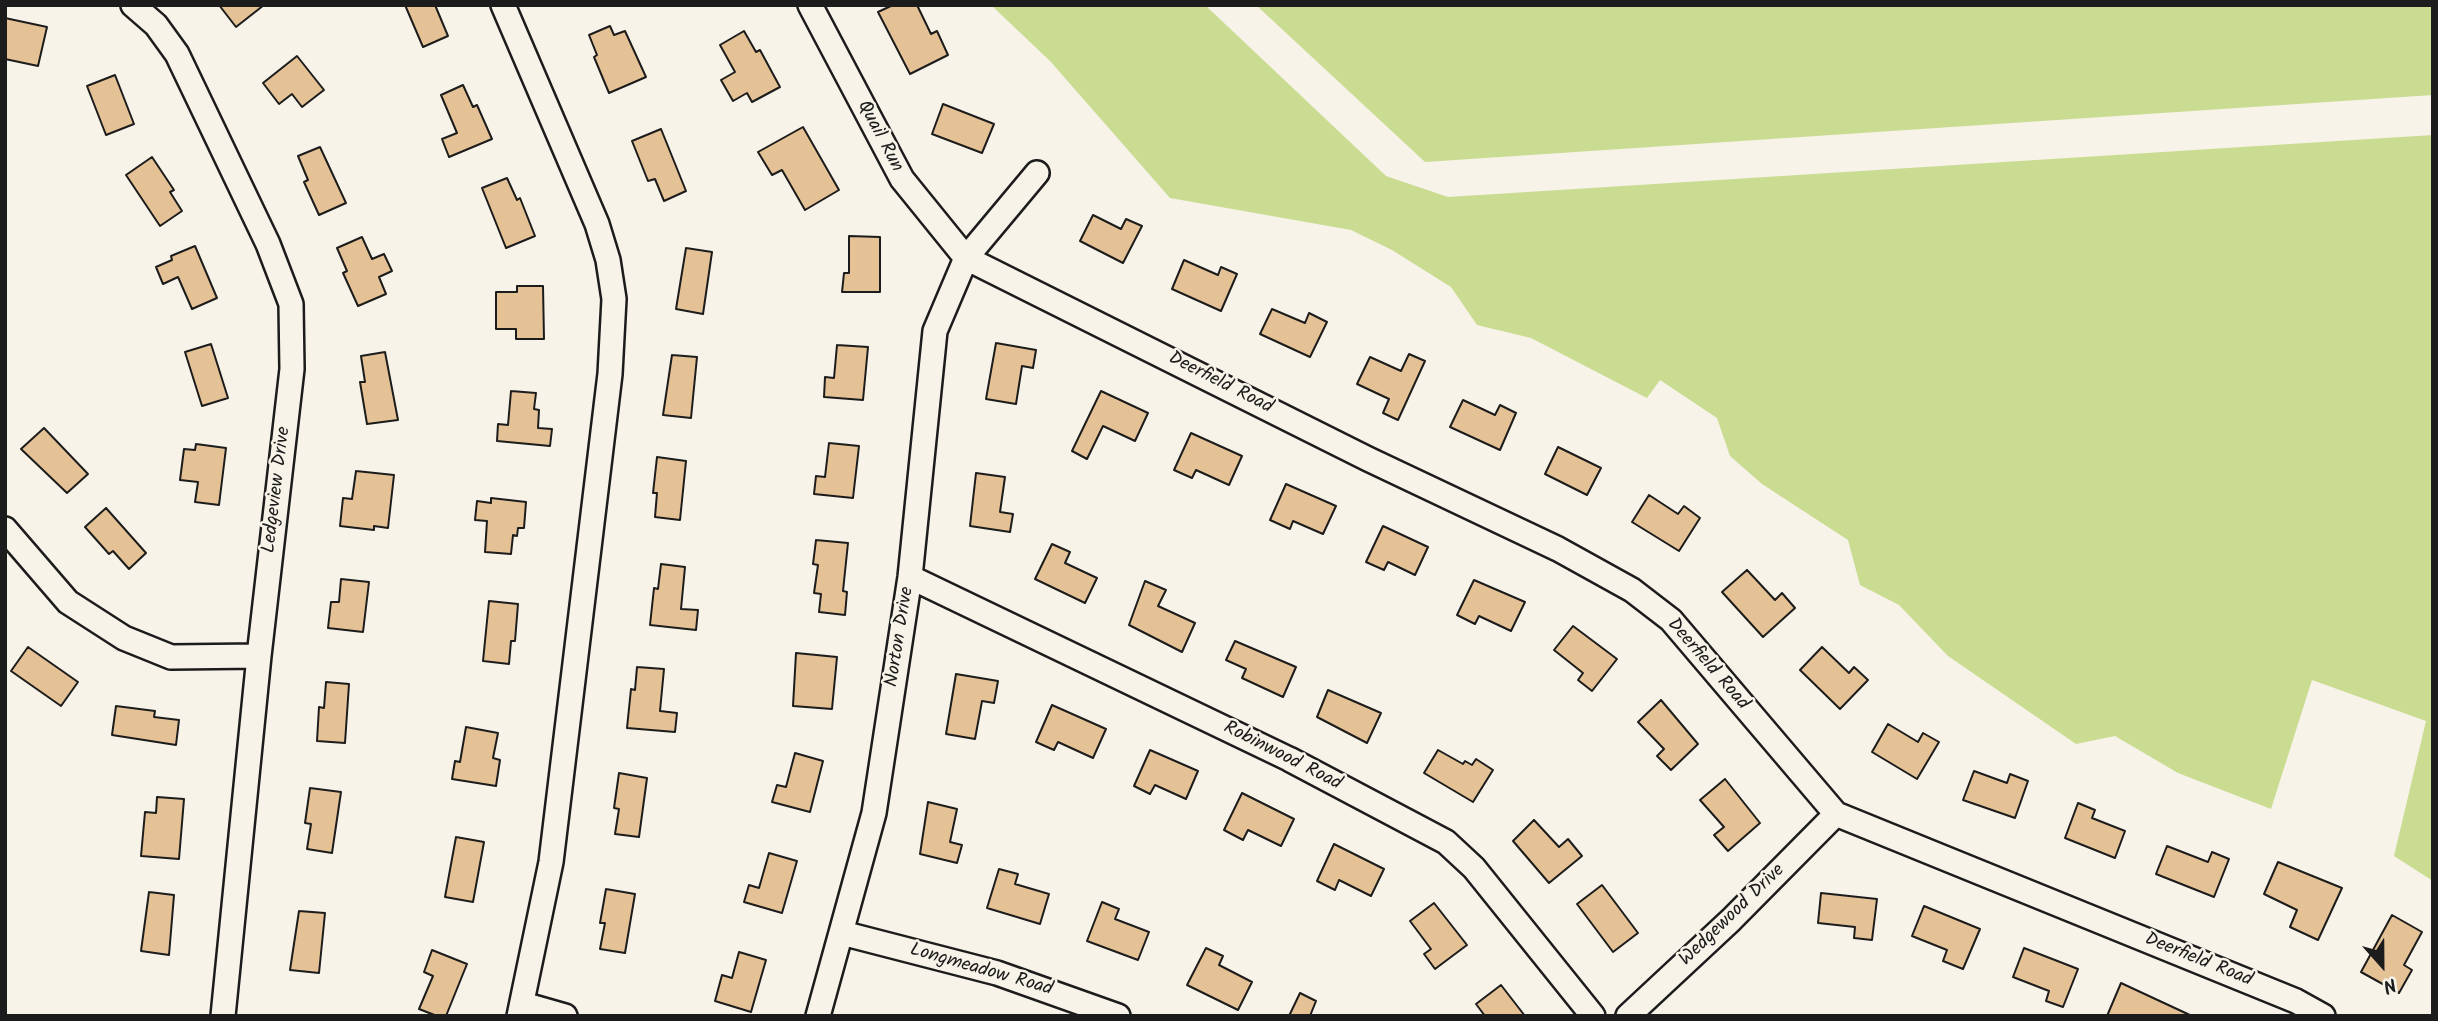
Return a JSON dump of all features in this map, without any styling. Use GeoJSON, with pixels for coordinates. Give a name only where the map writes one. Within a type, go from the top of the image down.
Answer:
{"type":"FeatureCollection","features":[{"type":"Feature","properties":{"kind":"street","name":"Ledgeview Drive"},"geometry":{"type":"LineString","coordinates":[[133,5],[156,25],[177,54],[268,244],[291,304],[292,369],[259,656],[223,1016]]}},
{"type":"Feature","properties":{"kind":"street"},"geometry":{"type":"LineString","coordinates":[[503,5],[597,223],[608,260],[614,299],[610,374],[551,862],[521,1010],[565,1016]]}},
{"type":"Feature","properties":{"kind":"street","name":"Quail Run"},"geometry":{"type":"LineString","coordinates":[[810,5],[902,179],[966,258]]}},
{"type":"Feature","properties":{"kind":"street","name":"Norton Drive"},"geometry":{"type":"LineString","coordinates":[[818,1016],[874,813],[911,577],[935,331],[966,258],[1037,173]]}},
{"type":"Feature","properties":{"kind":"street","name":"Deerfield Road"},"geometry":{"type":"LineString","coordinates":[[966,258],[1368,459],[1558,549],[1632,590],[1671,621],[1836,814],[2296,1001],[2323,1016]]}},
{"type":"Feature","properties":{"kind":"street"},"geometry":{"type":"LineString","coordinates":[[5,529],[68,602],[124,638],[171,657],[259,656]]}},
{"type":"Feature","properties":{"kind":"street","name":"Robinwood Road"},"geometry":{"type":"LineString","coordinates":[[911,577],[1289,759],[1446,842],[1474,868],[1593,1016]]}},
{"type":"Feature","properties":{"kind":"street","name":"Wedgewood Drive"},"geometry":{"type":"LineString","coordinates":[[1628,1016],[1731,920],[1836,814]]}},
{"type":"Feature","properties":{"kind":"street","name":"Longmeadow Road"},"geometry":{"type":"LineString","coordinates":[[842,933],[998,973],[1118,1016]]}},
{"type":"Feature","properties":{"kind":"green space"},"geometry":{"type":"Polygon","coordinates":[[[991,5],[1205,5],[1386,176],[1448,197],[2433,135],[2433,881],[2394,856],[2426,721],[2312,680],[2271,809],[2178,773],[2115,736],[2076,744],[1948,656],[1899,605],[1860,585],[1848,540],[1762,484],[1730,456],[1717,418],[1660,380],[1647,398],[1531,338],[1477,325],[1451,287],[1392,250],[1351,230],[1170,198],[1050,61],[991,5]]]}},
{"type":"Feature","properties":{"kind":"green space"},"geometry":{"type":"Polygon","coordinates":[[[1256,5],[2433,5],[2433,95],[1425,162],[1256,5]]]}},
{"type":"Feature","properties":{"kind":"building"},"geometry":{"type":"Polygon","coordinates":[[[219,5],[264,5],[236,27],[219,5]]]}},
{"type":"Feature","properties":{"kind":"building"},"geometry":{"type":"Polygon","coordinates":[[[405,5],[435,5],[448,36],[423,47],[405,5]]]}},
{"type":"Feature","properties":{"kind":"building"},"geometry":{"type":"Polygon","coordinates":[[[893,5],[917,5],[931,34],[937,31],[948,55],[910,74],[878,12],[893,5]]]}},
{"type":"Feature","properties":{"kind":"building"},"geometry":{"type":"Polygon","coordinates":[[[5,18],[47,27],[38,66],[5,59],[5,18]]]}},
{"type":"Feature","properties":{"kind":"building"},"geometry":{"type":"Polygon","coordinates":[[[610,26],[614,35],[625,31],[646,77],[609,93],[594,57],[597,55],[589,35],[610,26]]]}},
{"type":"Feature","properties":{"kind":"building"},"geometry":{"type":"Polygon","coordinates":[[[744,31],[756,52],[760,50],[780,87],[752,102],[747,93],[733,101],[721,80],[735,72],[720,45],[744,31]]]}},
{"type":"Feature","properties":{"kind":"building"},"geometry":{"type":"Polygon","coordinates":[[[297,56],[324,90],[302,107],[292,94],[279,104],[263,83],[297,56]]]}},
{"type":"Feature","properties":{"kind":"building"},"geometry":{"type":"Polygon","coordinates":[[[115,75],[134,124],[106,135],[87,86],[115,75]]]}},
{"type":"Feature","properties":{"kind":"building"},"geometry":{"type":"Polygon","coordinates":[[[463,85],[473,107],[477,105],[492,139],[449,157],[442,139],[457,133],[441,95],[463,85]]]}},
{"type":"Feature","properties":{"kind":"building"},"geometry":{"type":"Polygon","coordinates":[[[943,104],[994,124],[982,153],[932,134],[943,104]]]}},
{"type":"Feature","properties":{"kind":"building"},"geometry":{"type":"Polygon","coordinates":[[[803,127],[839,190],[805,210],[782,170],[772,175],[758,152],[803,127]]]}},
{"type":"Feature","properties":{"kind":"building"},"geometry":{"type":"Polygon","coordinates":[[[661,129],[686,191],[664,201],[655,179],[648,181],[632,141],[661,129]]]}},
{"type":"Feature","properties":{"kind":"building"},"geometry":{"type":"Polygon","coordinates":[[[320,147],[346,203],[319,215],[304,182],[308,180],[298,156],[320,147]]]}},
{"type":"Feature","properties":{"kind":"building"},"geometry":{"type":"Polygon","coordinates":[[[152,157],[174,190],[170,192],[182,211],[160,226],[126,175],[152,157]]]}},
{"type":"Feature","properties":{"kind":"building"},"geometry":{"type":"Polygon","coordinates":[[[507,178],[517,200],[520,198],[535,236],[506,248],[482,188],[507,178]]]}},
{"type":"Feature","properties":{"kind":"building"},"geometry":{"type":"Polygon","coordinates":[[[1093,215],[1121,229],[1126,219],[1142,226],[1123,263],[1080,241],[1093,215]]]}},
{"type":"Feature","properties":{"kind":"building"},"geometry":{"type":"Polygon","coordinates":[[[849,236],[880,237],[880,292],[842,292],[844,273],[849,273],[849,236]]]}},
{"type":"Feature","properties":{"kind":"building"},"geometry":{"type":"Polygon","coordinates":[[[362,237],[372,259],[384,254],[392,271],[379,277],[386,294],[358,306],[343,273],[347,271],[337,248],[362,237]]]}},
{"type":"Feature","properties":{"kind":"building"},"geometry":{"type":"Polygon","coordinates":[[[195,246],[217,298],[192,309],[178,277],[163,284],[156,267],[172,260],[171,256],[195,246]]]}},
{"type":"Feature","properties":{"kind":"building"},"geometry":{"type":"Polygon","coordinates":[[[686,248],[712,252],[703,314],[676,309],[686,248]]]}},
{"type":"Feature","properties":{"kind":"building"},"geometry":{"type":"Polygon","coordinates":[[[1184,260],[1218,275],[1221,267],[1237,274],[1221,311],[1172,289],[1184,260]]]}},
{"type":"Feature","properties":{"kind":"building"},"geometry":{"type":"Polygon","coordinates":[[[517,286],[543,286],[544,339],[516,339],[516,329],[496,329],[496,292],[517,292],[517,286]]]}},
{"type":"Feature","properties":{"kind":"building"},"geometry":{"type":"Polygon","coordinates":[[[1272,309],[1305,323],[1309,313],[1327,322],[1310,357],[1260,334],[1272,309]]]}},
{"type":"Feature","properties":{"kind":"building"},"geometry":{"type":"Polygon","coordinates":[[[996,343],[1036,350],[1033,368],[1022,366],[1016,404],[986,399],[996,343]]]}},
{"type":"Feature","properties":{"kind":"building"},"geometry":{"type":"Polygon","coordinates":[[[211,344],[228,398],[202,406],[185,352],[211,344]]]}},
{"type":"Feature","properties":{"kind":"building"},"geometry":{"type":"Polygon","coordinates":[[[837,345],[868,347],[863,400],[824,397],[825,377],[834,378],[837,345]]]}},
{"type":"Feature","properties":{"kind":"building"},"geometry":{"type":"Polygon","coordinates":[[[385,352],[398,420],[367,424],[360,382],[365,382],[361,356],[385,352]]]}},
{"type":"Feature","properties":{"kind":"building"},"geometry":{"type":"Polygon","coordinates":[[[1409,354],[1425,361],[1398,420],[1383,413],[1389,399],[1357,384],[1370,357],[1401,371],[1409,354]]]}},
{"type":"Feature","properties":{"kind":"building"},"geometry":{"type":"Polygon","coordinates":[[[672,355],[697,357],[691,418],[663,415],[672,355]]]}},
{"type":"Feature","properties":{"kind":"building"},"geometry":{"type":"Polygon","coordinates":[[[511,391],[536,393],[534,409],[539,410],[538,428],[552,429],[550,446],[497,441],[498,424],[508,425],[511,391]]]}},
{"type":"Feature","properties":{"kind":"building"},"geometry":{"type":"Polygon","coordinates":[[[1101,391],[1148,413],[1135,441],[1103,426],[1087,459],[1072,451],[1101,391]]]}},
{"type":"Feature","properties":{"kind":"building"},"geometry":{"type":"Polygon","coordinates":[[[1463,400],[1495,415],[1500,405],[1516,413],[1500,450],[1450,427],[1463,400]]]}},
{"type":"Feature","properties":{"kind":"building"},"geometry":{"type":"Polygon","coordinates":[[[44,428],[88,474],[67,493],[21,449],[44,428]]]}},
{"type":"Feature","properties":{"kind":"building"},"geometry":{"type":"Polygon","coordinates":[[[1191,433],[1242,456],[1229,485],[1196,470],[1192,478],[1174,470],[1191,433]]]}},
{"type":"Feature","properties":{"kind":"building"},"geometry":{"type":"Polygon","coordinates":[[[829,443],[859,446],[853,498],[814,494],[816,476],[825,477],[829,443]]]}},
{"type":"Feature","properties":{"kind":"building"},"geometry":{"type":"Polygon","coordinates":[[[196,444],[226,448],[219,505],[195,502],[198,482],[180,480],[184,449],[195,450],[196,444]]]}},
{"type":"Feature","properties":{"kind":"building"},"geometry":{"type":"Polygon","coordinates":[[[1558,447],[1601,468],[1587,495],[1545,474],[1558,447]]]}},
{"type":"Feature","properties":{"kind":"building"},"geometry":{"type":"Polygon","coordinates":[[[657,457],[686,461],[680,520],[655,517],[657,493],[653,493],[657,457]]]}},
{"type":"Feature","properties":{"kind":"building"},"geometry":{"type":"Polygon","coordinates":[[[356,471],[394,475],[388,528],[374,526],[374,530],[340,526],[343,498],[352,499],[356,471]]]}},
{"type":"Feature","properties":{"kind":"building"},"geometry":{"type":"Polygon","coordinates":[[[976,473],[1005,477],[1000,512],[1013,514],[1010,532],[970,526],[976,473]]]}},
{"type":"Feature","properties":{"kind":"building"},"geometry":{"type":"Polygon","coordinates":[[[1286,484],[1336,506],[1323,534],[1293,521],[1290,529],[1270,520],[1286,484]]]}},
{"type":"Feature","properties":{"kind":"building"},"geometry":{"type":"Polygon","coordinates":[[[1649,495],[1678,514],[1684,506],[1700,518],[1679,551],[1632,522],[1649,495]]]}},
{"type":"Feature","properties":{"kind":"building"},"geometry":{"type":"Polygon","coordinates":[[[491,498],[526,502],[524,528],[518,528],[517,536],[513,535],[511,554],[485,552],[487,521],[475,520],[477,501],[491,503],[491,498]]]}},
{"type":"Feature","properties":{"kind":"building"},"geometry":{"type":"Polygon","coordinates":[[[106,508],[146,553],[129,569],[113,551],[109,554],[85,527],[106,508]]]}},
{"type":"Feature","properties":{"kind":"building"},"geometry":{"type":"Polygon","coordinates":[[[1383,526],[1428,547],[1415,575],[1388,562],[1384,570],[1366,562],[1383,526]]]}},
{"type":"Feature","properties":{"kind":"building"},"geometry":{"type":"Polygon","coordinates":[[[816,540],[848,543],[843,591],[847,592],[845,615],[819,612],[821,594],[814,593],[818,565],[813,564],[816,540]]]}},
{"type":"Feature","properties":{"kind":"building"},"geometry":{"type":"Polygon","coordinates":[[[1052,544],[1070,552],[1065,563],[1097,578],[1085,603],[1035,579],[1052,544]]]}},
{"type":"Feature","properties":{"kind":"building"},"geometry":{"type":"Polygon","coordinates":[[[661,564],[685,567],[681,609],[698,610],[696,630],[650,625],[654,588],[658,589],[661,564]]]}},
{"type":"Feature","properties":{"kind":"building"},"geometry":{"type":"Polygon","coordinates":[[[1747,570],[1775,600],[1782,593],[1795,608],[1763,637],[1722,592],[1747,570]]]}},
{"type":"Feature","properties":{"kind":"building"},"geometry":{"type":"Polygon","coordinates":[[[341,579],[369,582],[363,632],[328,628],[331,602],[339,602],[341,579]]]}},
{"type":"Feature","properties":{"kind":"building"},"geometry":{"type":"Polygon","coordinates":[[[1474,580],[1525,602],[1511,631],[1479,616],[1475,624],[1457,615],[1474,580]]]}},
{"type":"Feature","properties":{"kind":"building"},"geometry":{"type":"Polygon","coordinates":[[[1145,581],[1166,590],[1158,606],[1195,623],[1182,652],[1129,625],[1145,581]]]}},
{"type":"Feature","properties":{"kind":"building"},"geometry":{"type":"Polygon","coordinates":[[[489,601],[518,604],[515,641],[511,641],[509,664],[483,661],[489,601]]]}},
{"type":"Feature","properties":{"kind":"building"},"geometry":{"type":"Polygon","coordinates":[[[1573,626],[1617,659],[1592,691],[1578,680],[1583,673],[1554,650],[1573,626]]]}},
{"type":"Feature","properties":{"kind":"building"},"geometry":{"type":"Polygon","coordinates":[[[1235,641],[1296,667],[1283,697],[1242,678],[1246,669],[1226,660],[1235,641]]]}},
{"type":"Feature","properties":{"kind":"building"},"geometry":{"type":"Polygon","coordinates":[[[28,647],[78,682],[61,706],[11,671],[28,647]]]}},
{"type":"Feature","properties":{"kind":"building"},"geometry":{"type":"Polygon","coordinates":[[[1822,647],[1849,673],[1854,667],[1868,680],[1840,709],[1800,670],[1822,647]]]}},
{"type":"Feature","properties":{"kind":"building"},"geometry":{"type":"Polygon","coordinates":[[[796,653],[837,657],[832,709],[793,706],[796,653]]]}},
{"type":"Feature","properties":{"kind":"building"},"geometry":{"type":"Polygon","coordinates":[[[637,667],[664,669],[660,711],[677,713],[675,732],[627,728],[631,689],[635,690],[637,667]]]}},
{"type":"Feature","properties":{"kind":"building"},"geometry":{"type":"Polygon","coordinates":[[[956,674],[998,681],[994,703],[982,701],[975,739],[946,734],[956,674]]]}},
{"type":"Feature","properties":{"kind":"building"},"geometry":{"type":"Polygon","coordinates":[[[326,682],[349,684],[345,743],[317,741],[319,707],[324,708],[326,682]]]}},
{"type":"Feature","properties":{"kind":"building"},"geometry":{"type":"Polygon","coordinates":[[[1328,690],[1381,713],[1367,743],[1317,717],[1328,690]]]}},
{"type":"Feature","properties":{"kind":"building"},"geometry":{"type":"Polygon","coordinates":[[[1661,700],[1698,744],[1671,770],[1657,756],[1664,749],[1638,722],[1661,700]]]}},
{"type":"Feature","properties":{"kind":"building"},"geometry":{"type":"Polygon","coordinates":[[[1052,705],[1106,729],[1093,758],[1058,742],[1054,750],[1036,742],[1052,705]]]}},
{"type":"Feature","properties":{"kind":"building"},"geometry":{"type":"Polygon","coordinates":[[[116,706],[155,711],[154,717],[179,720],[176,745],[112,735],[116,706]]]}},
{"type":"Feature","properties":{"kind":"building"},"geometry":{"type":"Polygon","coordinates":[[[1888,724],[1918,742],[1923,733],[1939,742],[1917,779],[1872,752],[1888,724]]]}},
{"type":"Feature","properties":{"kind":"building"},"geometry":{"type":"Polygon","coordinates":[[[466,727],[498,733],[493,758],[500,760],[496,786],[452,779],[455,761],[460,762],[466,727]]]}},
{"type":"Feature","properties":{"kind":"building"},"geometry":{"type":"Polygon","coordinates":[[[1150,750],[1198,771],[1186,799],[1155,785],[1150,794],[1134,786],[1150,750]]]}},
{"type":"Feature","properties":{"kind":"building"},"geometry":{"type":"Polygon","coordinates":[[[1438,750],[1463,764],[1465,761],[1472,765],[1476,759],[1493,770],[1473,802],[1424,773],[1438,750]]]}},
{"type":"Feature","properties":{"kind":"building"},"geometry":{"type":"Polygon","coordinates":[[[795,753],[823,761],[810,812],[772,802],[777,785],[786,787],[795,753]]]}},
{"type":"Feature","properties":{"kind":"building"},"geometry":{"type":"Polygon","coordinates":[[[1974,771],[2007,783],[2010,774],[2028,781],[2015,818],[1963,800],[1974,771]]]}},
{"type":"Feature","properties":{"kind":"building"},"geometry":{"type":"Polygon","coordinates":[[[619,773],[647,778],[639,837],[615,834],[619,809],[614,808],[619,773]]]}},
{"type":"Feature","properties":{"kind":"building"},"geometry":{"type":"Polygon","coordinates":[[[1725,779],[1760,823],[1728,851],[1714,835],[1724,827],[1700,800],[1725,779]]]}},
{"type":"Feature","properties":{"kind":"building"},"geometry":{"type":"Polygon","coordinates":[[[310,788],[341,792],[332,853],[307,849],[311,824],[305,823],[310,788]]]}},
{"type":"Feature","properties":{"kind":"building"},"geometry":{"type":"Polygon","coordinates":[[[1242,793],[1294,819],[1281,846],[1248,830],[1243,840],[1224,830],[1242,793]]]}},
{"type":"Feature","properties":{"kind":"building"},"geometry":{"type":"Polygon","coordinates":[[[157,797],[184,799],[179,859],[141,856],[145,812],[156,813],[157,797]]]}},
{"type":"Feature","properties":{"kind":"building"},"geometry":{"type":"Polygon","coordinates":[[[928,802],[957,809],[950,842],[962,845],[957,863],[920,854],[928,802]]]}},
{"type":"Feature","properties":{"kind":"building"},"geometry":{"type":"Polygon","coordinates":[[[2078,803],[2095,810],[2092,818],[2125,831],[2115,858],[2065,838],[2078,803]]]}},
{"type":"Feature","properties":{"kind":"building"},"geometry":{"type":"Polygon","coordinates":[[[1534,820],[1559,847],[1568,839],[1582,856],[1549,883],[1513,841],[1534,820]]]}},
{"type":"Feature","properties":{"kind":"building"},"geometry":{"type":"Polygon","coordinates":[[[456,837],[484,842],[473,902],[445,897],[456,837]]]}},
{"type":"Feature","properties":{"kind":"building"},"geometry":{"type":"Polygon","coordinates":[[[1334,844],[1384,869],[1371,896],[1339,880],[1335,890],[1317,881],[1334,844]]]}},
{"type":"Feature","properties":{"kind":"building"},"geometry":{"type":"Polygon","coordinates":[[[2167,846],[2208,862],[2212,852],[2229,859],[2214,897],[2156,874],[2167,846]]]}},
{"type":"Feature","properties":{"kind":"building"},"geometry":{"type":"Polygon","coordinates":[[[769,853],[797,861],[782,913],[744,902],[749,885],[759,888],[769,853]]]}},
{"type":"Feature","properties":{"kind":"building"},"geometry":{"type":"Polygon","coordinates":[[[2278,862],[2342,888],[2318,940],[2290,927],[2297,910],[2264,894],[2278,862]]]}},
{"type":"Feature","properties":{"kind":"building"},"geometry":{"type":"Polygon","coordinates":[[[999,869],[1018,874],[1015,884],[1049,894],[1040,924],[987,908],[999,869]]]}},
{"type":"Feature","properties":{"kind":"building"},"geometry":{"type":"Polygon","coordinates":[[[1602,885],[1638,933],[1613,952],[1577,904],[1602,885]]]}},
{"type":"Feature","properties":{"kind":"building"},"geometry":{"type":"Polygon","coordinates":[[[606,889],[635,894],[625,953],[600,949],[605,923],[600,923],[606,889]]]}},
{"type":"Feature","properties":{"kind":"building"},"geometry":{"type":"Polygon","coordinates":[[[149,892],[174,895],[169,955],[141,951],[149,892]]]}},
{"type":"Feature","properties":{"kind":"building"},"geometry":{"type":"Polygon","coordinates":[[[1821,893],[1877,899],[1872,940],[1854,938],[1855,927],[1818,923],[1821,893]]]}},
{"type":"Feature","properties":{"kind":"building"},"geometry":{"type":"Polygon","coordinates":[[[1102,902],[1119,909],[1115,919],[1149,932],[1138,960],[1087,941],[1102,902]]]}},
{"type":"Feature","properties":{"kind":"building"},"geometry":{"type":"Polygon","coordinates":[[[1434,903],[1467,945],[1435,969],[1424,954],[1431,949],[1410,921],[1434,903]]]}},
{"type":"Feature","properties":{"kind":"building"},"geometry":{"type":"Polygon","coordinates":[[[1924,906],[1980,929],[1963,969],[1943,961],[1947,950],[1912,936],[1924,906]]]}},
{"type":"Feature","properties":{"kind":"building"},"geometry":{"type":"Polygon","coordinates":[[[299,911],[325,913],[319,973],[290,970],[299,911]]]}},
{"type":"Feature","properties":{"kind":"building"},"geometry":{"type":"Polygon","coordinates":[[[2392,915],[2422,932],[2404,965],[2412,970],[2399,993],[2361,972],[2392,915]]]}},
{"type":"Feature","properties":{"kind":"building"},"geometry":{"type":"Polygon","coordinates":[[[1206,948],[1223,956],[1219,965],[1252,982],[1238,1010],[1187,985],[1206,948]]]}},
{"type":"Feature","properties":{"kind":"building"},"geometry":{"type":"Polygon","coordinates":[[[2024,948],[2078,969],[2063,1007],[2046,1001],[2049,991],[2013,977],[2024,948]]]}},
{"type":"Feature","properties":{"kind":"building"},"geometry":{"type":"Polygon","coordinates":[[[432,950],[467,964],[446,1016],[437,1016],[419,1009],[433,976],[424,972],[432,950]]]}},
{"type":"Feature","properties":{"kind":"building"},"geometry":{"type":"Polygon","coordinates":[[[739,952],[766,960],[751,1012],[715,1001],[722,975],[732,978],[739,952]]]}},
{"type":"Feature","properties":{"kind":"building"},"geometry":{"type":"Polygon","coordinates":[[[2121,983],[2192,1016],[2107,1016],[2121,983]]]}},
{"type":"Feature","properties":{"kind":"building"},"geometry":{"type":"Polygon","coordinates":[[[1501,985],[1525,1016],[1485,1016],[1476,1004],[1501,985]]]}},
{"type":"Feature","properties":{"kind":"building"},"geometry":{"type":"Polygon","coordinates":[[[1300,993],[1316,1001],[1310,1016],[1289,1016],[1300,993]]]}}]}
